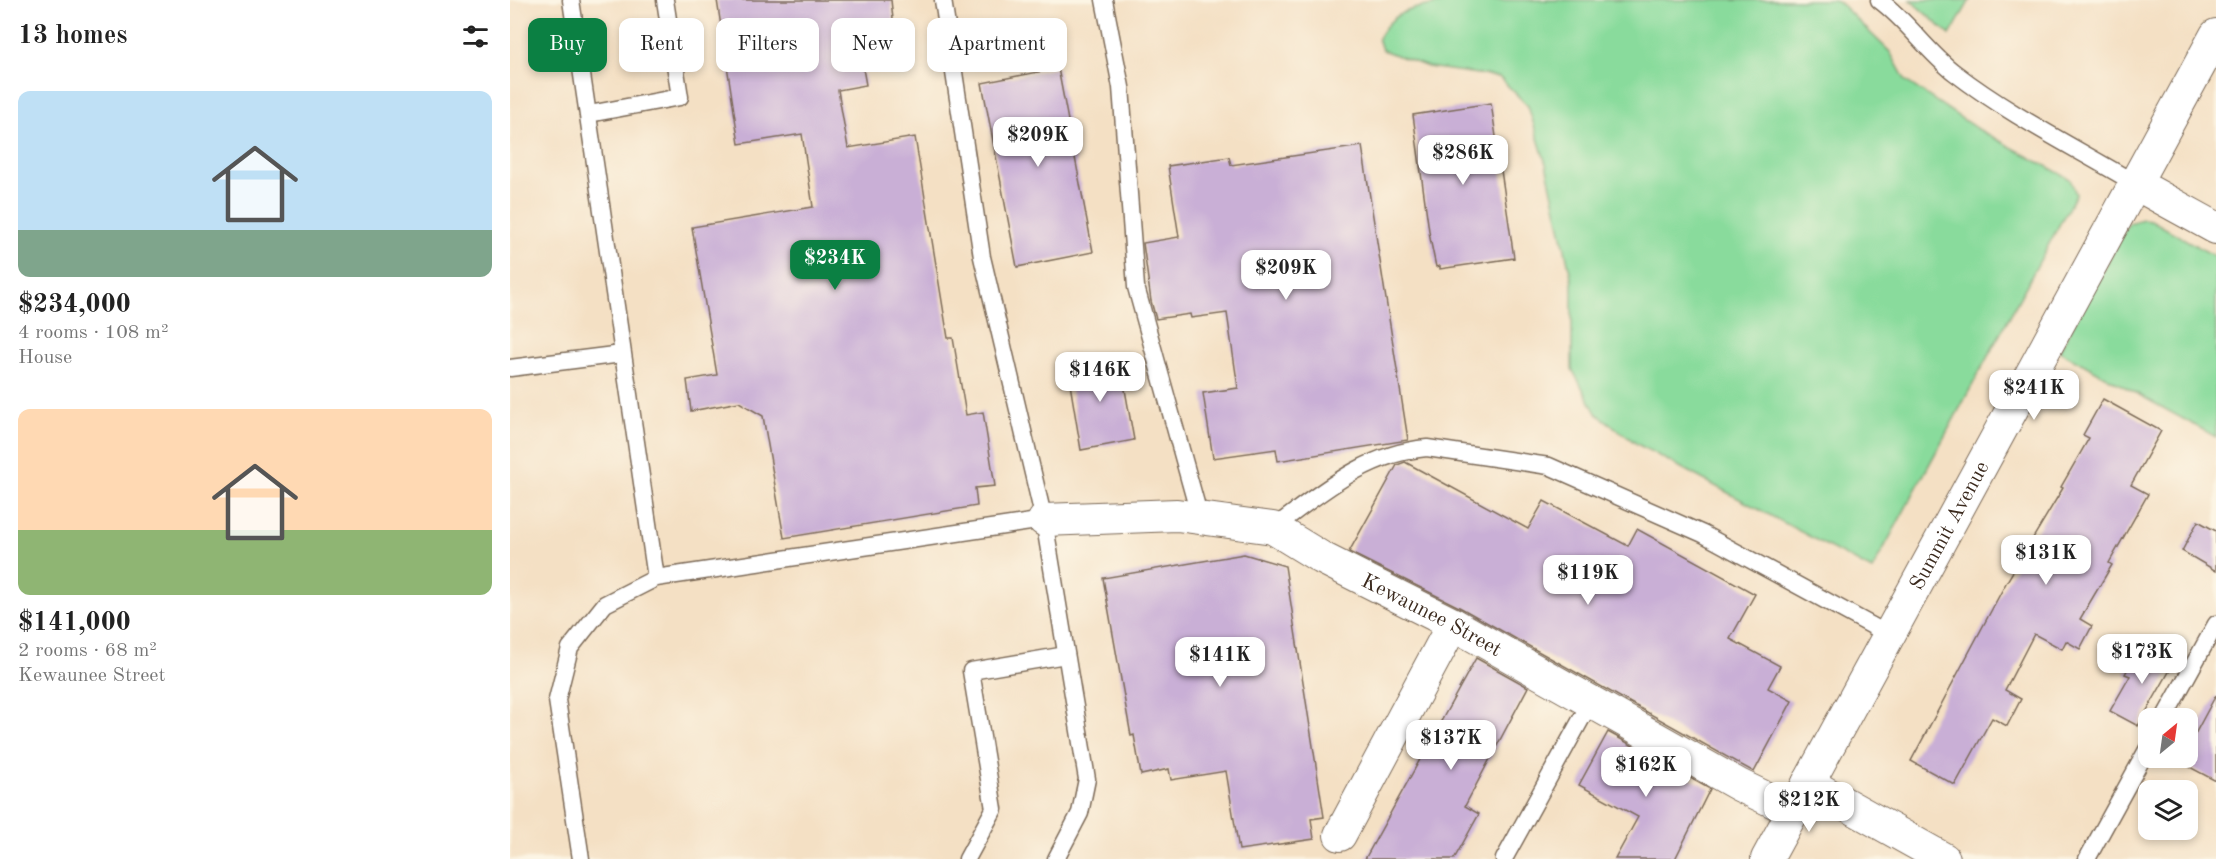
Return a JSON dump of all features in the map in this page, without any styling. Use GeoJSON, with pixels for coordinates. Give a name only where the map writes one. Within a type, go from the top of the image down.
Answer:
{"type":"FeatureCollection","features":[{"type":"Feature","properties":{"kind":"street","name":"Summit Avenue"},"geometry":{"type":"LineString","coordinates":[[1767,859],[2216,35]]}},
{"type":"Feature","properties":{"kind":"street"},"geometry":{"type":"LineString","coordinates":[[2136,184],[2216,228]]}},
{"type":"Feature","properties":{"kind":"street","name":"Kewaunee Street"},"geometry":{"type":"LineString","coordinates":[[1044,520],[1177,515],[1273,528],[1322,558],[1454,624],[1739,785],[1793,811]]}},
{"type":"Feature","properties":{"kind":"street"},"geometry":{"type":"LineString","coordinates":[[1340,835],[1454,624]]}},
{"type":"Feature","properties":{"kind":"street"},"geometry":{"type":"LineString","coordinates":[[1808,783],[1944,859]]}},
{"type":"Feature","properties":{"kind":"lane"},"geometry":{"type":"LineString","coordinates":[[571,0],[656,578]]}},
{"type":"Feature","properties":{"kind":"lane"},"geometry":{"type":"LineString","coordinates":[[589,114],[680,97],[665,0]]}},
{"type":"Feature","properties":{"kind":"lane"},"geometry":{"type":"LineString","coordinates":[[943,0],[982,257],[1044,520],[1087,779],[1080,813],[1056,859]]}},
{"type":"Feature","properties":{"kind":"lane"},"geometry":{"type":"LineString","coordinates":[[1104,0],[1121,87],[1136,287],[1200,518]]}},
{"type":"Feature","properties":{"kind":"lane"},"geometry":{"type":"LineString","coordinates":[[1879,0],[1954,72],[2029,121],[2136,184]]}},
{"type":"Feature","properties":{"kind":"lane"},"geometry":{"type":"LineString","coordinates":[[510,368],[622,354]]}},
{"type":"Feature","properties":{"kind":"lane"},"geometry":{"type":"LineString","coordinates":[[1273,528],[1335,483],[1373,460],[1408,449],[1427,448],[1549,466],[1703,534],[1889,635]]}},
{"type":"Feature","properties":{"kind":"lane"},"geometry":{"type":"LineString","coordinates":[[581,859],[556,700],[570,648],[604,604],[656,578],[1044,520]]}},
{"type":"Feature","properties":{"kind":"lane"},"geometry":{"type":"LineString","coordinates":[[2170,708],[2216,624]]}},
{"type":"Feature","properties":{"kind":"lane"},"geometry":{"type":"LineString","coordinates":[[967,859],[994,809],[972,671],[1066,655]]}},
{"type":"Feature","properties":{"kind":"lane"},"geometry":{"type":"LineString","coordinates":[[1504,859],[1590,702]]}},
{"type":"Feature","properties":{"kind":"lane"},"geometry":{"type":"LineString","coordinates":[[2087,859],[2138,766]]}},
{"type":"Feature","properties":{"kind":"green space"},"geometry":{"type":"Polygon","coordinates":[[[1453,0],[1834,0],[1890,52],[1906,81],[1976,128],[2070,179],[2076,194],[1872,570],[1637,444],[1596,413],[1572,369],[1572,281],[1546,164],[1528,106],[1499,77],[1428,67],[1382,50],[1378,38],[1386,27],[1402,13],[1453,0]]]}},
{"type":"Feature","properties":{"kind":"green space"},"geometry":{"type":"Polygon","coordinates":[[[1910,0],[1970,0],[1950,35],[1910,0]]]}},
{"type":"Feature","properties":{"kind":"green space"},"geometry":{"type":"Polygon","coordinates":[[[2143,219],[2151,220],[2216,257],[2216,437],[2059,351],[2129,223],[2143,219]]]}},
{"type":"Feature","properties":{"kind":"building"},"geometry":{"type":"Polygon","coordinates":[[[717,0],[891,0],[893,18],[831,18],[831,72],[864,72],[866,85],[838,90],[848,148],[915,137],[948,338],[953,338],[966,415],[983,412],[995,486],[975,488],[977,506],[784,538],[763,416],[739,402],[691,411],[687,380],[717,375],[692,227],[813,207],[802,134],[739,144],[728,72],[819,72],[819,18],[720,18],[717,0]]]}},
{"type":"Feature","properties":{"kind":"building"},"geometry":{"type":"Polygon","coordinates":[[[1038,72],[1059,72],[1093,252],[1017,267],[982,83],[1038,72]]]}},
{"type":"Feature","properties":{"kind":"building"},"geometry":{"type":"Polygon","coordinates":[[[1491,103],[1514,258],[1440,269],[1440,266],[1436,267],[1430,238],[1413,115],[1491,103]]]}},
{"type":"Feature","properties":{"kind":"building"},"geometry":{"type":"Polygon","coordinates":[[[1362,146],[1408,440],[1278,461],[1276,449],[1213,458],[1203,393],[1238,388],[1227,313],[1191,318],[1190,314],[1156,319],[1151,301],[1143,243],[1179,237],[1168,166],[1229,157],[1231,165],[1362,146]]]}},
{"type":"Feature","properties":{"kind":"building"},"geometry":{"type":"Polygon","coordinates":[[[1119,356],[1134,440],[1081,450],[1067,366],[1119,356]]]}},
{"type":"Feature","properties":{"kind":"building"},"geometry":{"type":"Polygon","coordinates":[[[2103,399],[2161,431],[2131,485],[2148,494],[2109,563],[2112,565],[2080,619],[2092,626],[2080,649],[2066,641],[2062,649],[2034,634],[2005,690],[2021,699],[2007,726],[1992,718],[1955,785],[1911,761],[2006,583],[2063,488],[2061,487],[2089,438],[2083,435],[2103,399]]]}},
{"type":"Feature","properties":{"kind":"building"},"geometry":{"type":"Polygon","coordinates":[[[1405,462],[1528,529],[1544,501],[1628,546],[1637,529],[1755,594],[1730,639],[1780,666],[1768,688],[1792,701],[1754,772],[1461,608],[1349,552],[1397,465],[1405,462]]]}},
{"type":"Feature","properties":{"kind":"building"},"geometry":{"type":"Polygon","coordinates":[[[2198,521],[2216,531],[2216,571],[2182,551],[2198,521]]]}},
{"type":"Feature","properties":{"kind":"building"},"geometry":{"type":"Polygon","coordinates":[[[1244,554],[1285,566],[1324,817],[1311,819],[1314,839],[1239,850],[1226,771],[1171,780],[1169,769],[1141,775],[1134,735],[1131,736],[1103,578],[1244,554]]]}},
{"type":"Feature","properties":{"kind":"building"},"geometry":{"type":"Polygon","coordinates":[[[2141,645],[2174,663],[2148,708],[2138,708],[2138,726],[2110,711],[2130,676],[2125,674],[2141,645]]]}},
{"type":"Feature","properties":{"kind":"building"},"geometry":{"type":"Polygon","coordinates":[[[1476,658],[1528,687],[1465,806],[1479,814],[1454,859],[1365,859],[1476,658]]]}},
{"type":"Feature","properties":{"kind":"building"},"geometry":{"type":"Polygon","coordinates":[[[2216,695],[2216,781],[2191,768],[2198,768],[2198,729],[2216,695]]]}},
{"type":"Feature","properties":{"kind":"building"},"geometry":{"type":"Polygon","coordinates":[[[1608,732],[1710,789],[1675,859],[1615,859],[1638,817],[1579,785],[1608,732]]]}}]}
